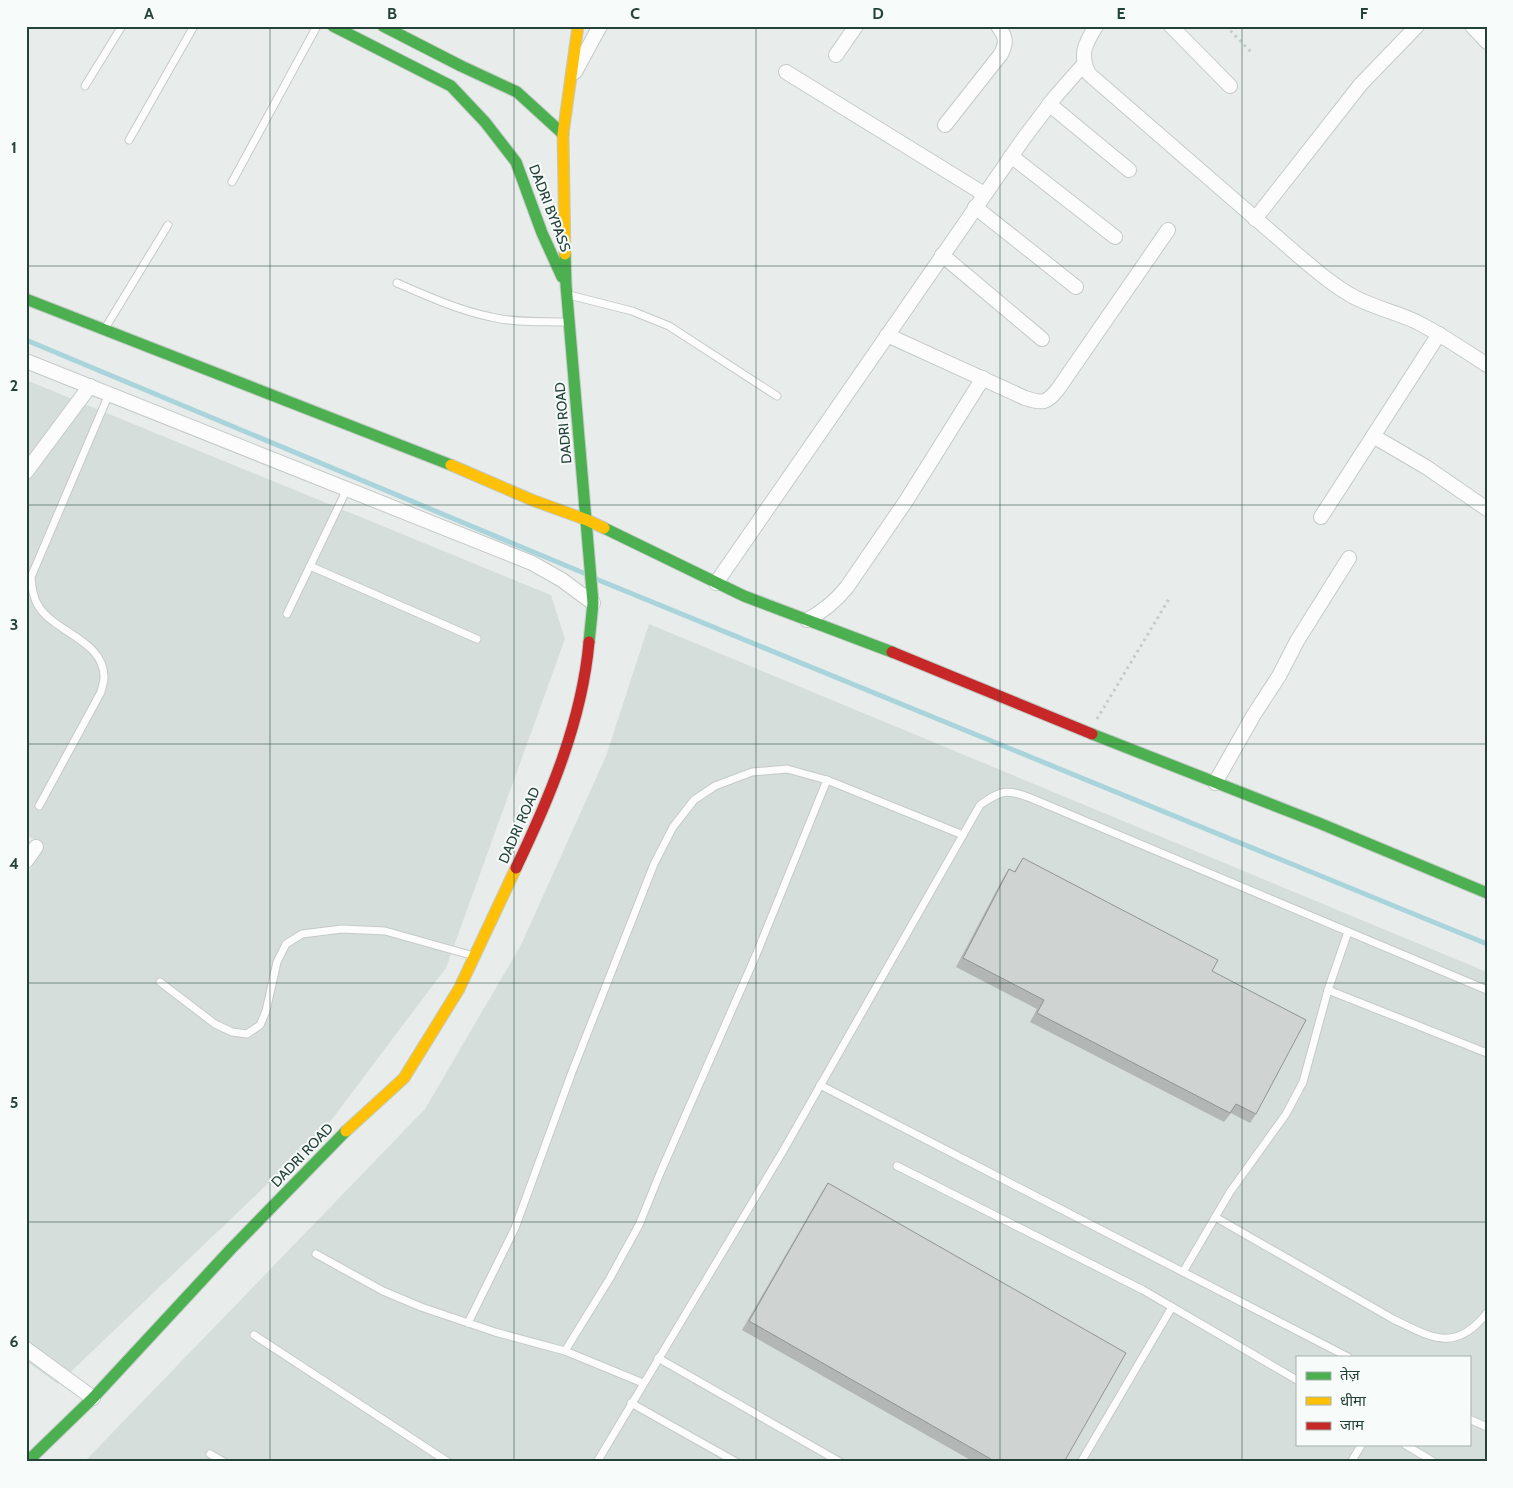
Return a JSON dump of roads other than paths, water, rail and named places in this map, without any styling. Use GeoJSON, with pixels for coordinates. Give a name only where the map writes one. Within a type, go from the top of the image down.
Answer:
{"type":"FeatureCollection","features":[{"type":"Feature","properties":{"kind":"main road","name":"DADRI BYPASS"},"geometry":{"type":"LineString","coordinates":[[333,26],[451,86],[485,122],[516,162],[542,233],[566,290]]}},
{"type":"Feature","properties":{"kind":"main road"},"geometry":{"type":"LineString","coordinates":[[383,26],[460,66],[517,92],[563,134]]}},
{"type":"Feature","properties":{"kind":"main road","name":"DADRI ROAD"},"geometry":{"type":"LineString","coordinates":[[27,1462],[93,1398],[230,1249],[336,1141],[404,1078],[459,989],[532,835],[555,780],[572,727],[587,668],[593,604],[566,290],[563,134],[578,26]]}},
{"type":"Feature","properties":{"kind":"main road"},"geometry":{"type":"LineString","coordinates":[[26,299],[423,453],[587,524],[744,596],[894,653],[1089,733],[1319,823],[1487,893]]}},
{"type":"Feature","properties":{"kind":"street"},"geometry":{"type":"LineString","coordinates":[[572,26],[576,50]]}},
{"type":"Feature","properties":{"kind":"street"},"geometry":{"type":"LineString","coordinates":[[572,77],[600,26]]}},
{"type":"Feature","properties":{"kind":"street"},"geometry":{"type":"LineString","coordinates":[[836,54],[856,26]]}},
{"type":"Feature","properties":{"kind":"street"},"geometry":{"type":"LineString","coordinates":[[945,125],[1001,54],[1006,43],[1004,34],[998,26]]}},
{"type":"Feature","properties":{"kind":"street"},"geometry":{"type":"LineString","coordinates":[[1096,26],[1086,47],[1084,64],[1089,74],[1255,219],[1331,283],[1358,299],[1396,312],[1439,334],[1487,365]]}},
{"type":"Feature","properties":{"kind":"street"},"geometry":{"type":"LineString","coordinates":[[1171,26],[1230,86]]}},
{"type":"Feature","properties":{"kind":"street"},"geometry":{"type":"LineString","coordinates":[[1255,219],[1361,84],[1417,26]]}},
{"type":"Feature","properties":{"kind":"street"},"geometry":{"type":"LineString","coordinates":[[1472,26],[1487,42]]}},
{"type":"Feature","properties":{"kind":"street"},"geometry":{"type":"LineString","coordinates":[[716,583],[984,194],[1049,104],[1084,64]]}},
{"type":"Feature","properties":{"kind":"street"},"geometry":{"type":"LineString","coordinates":[[786,72],[984,194]]}},
{"type":"Feature","properties":{"kind":"street"},"geometry":{"type":"LineString","coordinates":[[1049,104],[1129,170]]}},
{"type":"Feature","properties":{"kind":"street"},"geometry":{"type":"LineString","coordinates":[[1011,156],[1116,237]]}},
{"type":"Feature","properties":{"kind":"street"},"geometry":{"type":"LineString","coordinates":[[975,207],[1076,287]]}},
{"type":"Feature","properties":{"kind":"street"},"geometry":{"type":"LineString","coordinates":[[887,335],[1035,402],[1050,400],[1168,230]]}},
{"type":"Feature","properties":{"kind":"street"},"geometry":{"type":"LineString","coordinates":[[942,255],[1042,339]]}},
{"type":"Feature","properties":{"kind":"street"},"geometry":{"type":"LineString","coordinates":[[1321,517],[1439,334]]}},
{"type":"Feature","properties":{"kind":"street"},"geometry":{"type":"LineString","coordinates":[[26,361],[532,563],[562,580],[593,604]]}},
{"type":"Feature","properties":{"kind":"street"},"geometry":{"type":"LineString","coordinates":[[807,620],[824,611],[838,599],[847,587],[906,501],[983,378]]}},
{"type":"Feature","properties":{"kind":"street"},"geometry":{"type":"LineString","coordinates":[[26,472],[90,386]]}},
{"type":"Feature","properties":{"kind":"street"},"geometry":{"type":"LineString","coordinates":[[1373,436],[1426,467],[1487,510]]}},
{"type":"Feature","properties":{"kind":"street"},"geometry":{"type":"LineString","coordinates":[[1215,783],[1253,716],[1279,676],[1297,641],[1348,558]]}},
{"type":"Feature","properties":{"kind":"street"},"geometry":{"type":"LineString","coordinates":[[26,861],[36,847]]}},
{"type":"Feature","properties":{"kind":"street"},"geometry":{"type":"LineString","coordinates":[[26,1349],[93,1398]]}},
{"type":"Feature","properties":{"kind":"lane"},"geometry":{"type":"LineString","coordinates":[[85,86],[122,26]]}},
{"type":"Feature","properties":{"kind":"lane"},"geometry":{"type":"LineString","coordinates":[[129,140],[194,26]]}},
{"type":"Feature","properties":{"kind":"lane"},"geometry":{"type":"LineString","coordinates":[[232,182],[317,26]]}},
{"type":"Feature","properties":{"kind":"lane"},"geometry":{"type":"LineString","coordinates":[[104,330],[168,224]]}},
{"type":"Feature","properties":{"kind":"lane"},"geometry":{"type":"LineString","coordinates":[[397,283],[456,307],[492,318],[569,322]]}},
{"type":"Feature","properties":{"kind":"lane"},"geometry":{"type":"LineString","coordinates":[[566,290],[632,311],[669,326],[777,396]]}},
{"type":"Feature","properties":{"kind":"lane"},"geometry":{"type":"LineString","coordinates":[[40,806],[101,692],[104,677],[102,664],[94,651],[51,621],[39,607],[33,594],[30,577],[109,394]]}},
{"type":"Feature","properties":{"kind":"lane"},"geometry":{"type":"LineString","coordinates":[[287,614],[347,489]]}},
{"type":"Feature","properties":{"kind":"lane"},"geometry":{"type":"LineString","coordinates":[[310,566],[477,639]]}},
{"type":"Feature","properties":{"kind":"lane"},"geometry":{"type":"LineString","coordinates":[[468,1323],[515,1228],[572,1072],[654,864],[673,827],[694,800],[715,786],[752,772],[786,769],[827,780],[962,835]]}},
{"type":"Feature","properties":{"kind":"lane"},"geometry":{"type":"LineString","coordinates":[[564,1351],[610,1278],[639,1225],[664,1162],[756,955],[827,780]]}},
{"type":"Feature","properties":{"kind":"lane"},"geometry":{"type":"LineString","coordinates":[[597,1462],[784,1151],[962,835],[980,805],[996,794],[1013,791],[1033,798],[1487,990]]}},
{"type":"Feature","properties":{"kind":"lane"},"geometry":{"type":"LineString","coordinates":[[160,982],[215,1024],[232,1032],[247,1034],[260,1025],[266,1011],[277,962],[286,944],[302,934],[342,929],[385,931],[475,956]]}},
{"type":"Feature","properties":{"kind":"lane"},"geometry":{"type":"LineString","coordinates":[[1183,1272],[1230,1192],[1286,1114],[1303,1082],[1328,990],[1348,932]]}},
{"type":"Feature","properties":{"kind":"lane"},"geometry":{"type":"LineString","coordinates":[[1328,990],[1487,1053]]}},
{"type":"Feature","properties":{"kind":"lane"},"geometry":{"type":"LineString","coordinates":[[820,1086],[1346,1356]]}},
{"type":"Feature","properties":{"kind":"lane"},"geometry":{"type":"LineString","coordinates":[[897,1166],[1143,1290],[1296,1379]]}},
{"type":"Feature","properties":{"kind":"lane"},"geometry":{"type":"LineString","coordinates":[[1215,1217],[1393,1319],[1422,1333],[1443,1339],[1458,1337],[1475,1327],[1487,1313]]}},
{"type":"Feature","properties":{"kind":"lane"},"geometry":{"type":"LineString","coordinates":[[316,1254],[383,1291],[421,1307],[564,1351],[643,1383]]}},
{"type":"Feature","properties":{"kind":"lane"},"geometry":{"type":"LineString","coordinates":[[1081,1462],[1172,1307]]}},
{"type":"Feature","properties":{"kind":"lane"},"geometry":{"type":"LineString","coordinates":[[254,1335],[448,1462]]}},
{"type":"Feature","properties":{"kind":"lane"},"geometry":{"type":"LineString","coordinates":[[658,1358],[840,1462]]}},
{"type":"Feature","properties":{"kind":"lane"},"geometry":{"type":"LineString","coordinates":[[631,1403],[736,1462]]}},
{"type":"Feature","properties":{"kind":"lane"},"geometry":{"type":"LineString","coordinates":[[1470,1419],[1487,1427]]}},
{"type":"Feature","properties":{"kind":"lane"},"geometry":{"type":"LineString","coordinates":[[1351,1462],[1361,1446]]}},
{"type":"Feature","properties":{"kind":"lane"},"geometry":{"type":"LineString","coordinates":[[1407,1446],[1434,1462]]}},
{"type":"Feature","properties":{"kind":"lane"},"geometry":{"type":"LineString","coordinates":[[210,1454],[224,1462]]}},
{"type":"Feature","properties":{"kind":"waterway"},"geometry":{"type":"LineString","coordinates":[[26,340],[586,574]]}},
{"type":"Feature","properties":{"kind":"waterway"},"geometry":{"type":"LineString","coordinates":[[596,579],[1487,944]]}}]}
